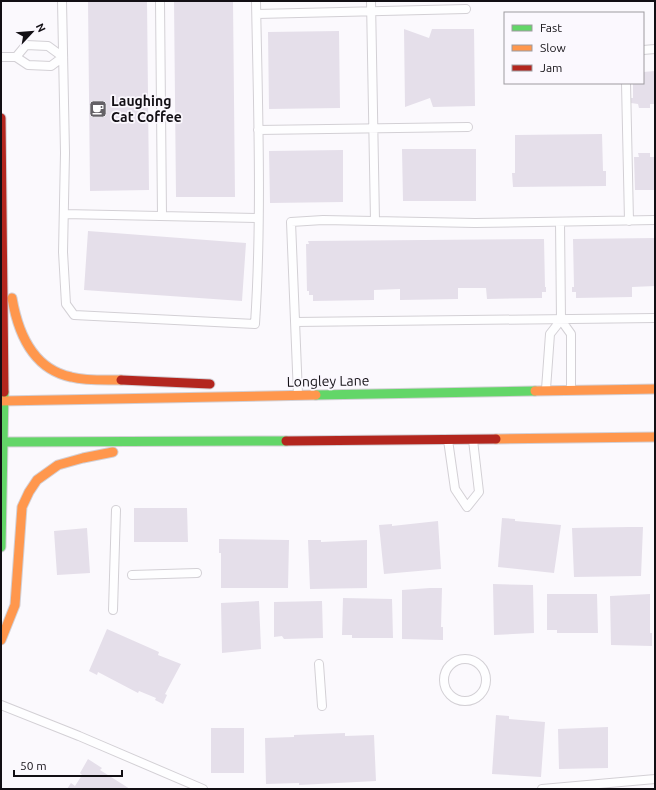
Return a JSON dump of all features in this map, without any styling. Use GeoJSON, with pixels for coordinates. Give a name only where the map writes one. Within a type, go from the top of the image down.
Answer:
{"type":"FeatureCollection","features":[{"type":"Feature","properties":{"kind":"main road"},"geometry":{"type":"LineString","coordinates":[[1,118],[4,422],[1,547]]}},
{"type":"Feature","properties":{"kind":"main road"},"geometry":{"type":"LineString","coordinates":[[2,235],[13,306],[20,332],[27,346],[36,357],[50,368],[64,376],[87,379],[216,384]]}},
{"type":"Feature","properties":{"kind":"main road"},"geometry":{"type":"LineString","coordinates":[[255,387],[263,387],[294,396]]}},
{"type":"Feature","properties":{"kind":"main road","name":"Longley Lane"},"geometry":{"type":"LineString","coordinates":[[3,401],[655,389]]}},
{"type":"Feature","properties":{"kind":"main road"},"geometry":{"type":"LineString","coordinates":[[3,442],[166,442],[655,436]]}},
{"type":"Feature","properties":{"kind":"main road"},"geometry":{"type":"LineString","coordinates":[[1,640],[15,604],[22,507],[27,492],[34,481],[47,470],[66,461],[166,442]]}},
{"type":"Feature","properties":{"kind":"lane"},"geometry":{"type":"LineString","coordinates":[[62,1],[63,252],[66,304],[74,316],[255,324],[258,283],[256,1]]}},
{"type":"Feature","properties":{"kind":"lane"},"geometry":{"type":"LineString","coordinates":[[160,1],[162,216]]}},
{"type":"Feature","properties":{"kind":"lane"},"geometry":{"type":"LineString","coordinates":[[372,1],[374,221]]}},
{"type":"Feature","properties":{"kind":"lane"},"geometry":{"type":"LineString","coordinates":[[256,14],[466,9]]}},
{"type":"Feature","properties":{"kind":"lane"},"geometry":{"type":"LineString","coordinates":[[16,57],[26,45],[48,46],[63,57]]}},
{"type":"Feature","properties":{"kind":"lane"},"geometry":{"type":"LineString","coordinates":[[644,50],[655,49]]}},
{"type":"Feature","properties":{"kind":"lane"},"geometry":{"type":"LineString","coordinates":[[1,57],[16,57],[28,65],[51,66],[63,57]]}},
{"type":"Feature","properties":{"kind":"lane"},"geometry":{"type":"LineString","coordinates":[[626,84],[629,220]]}},
{"type":"Feature","properties":{"kind":"lane"},"geometry":{"type":"LineString","coordinates":[[258,130],[468,127]]}},
{"type":"Feature","properties":{"kind":"lane"},"geometry":{"type":"LineString","coordinates":[[64,214],[258,218]]}},
{"type":"Feature","properties":{"kind":"lane"},"geometry":{"type":"LineString","coordinates":[[294,396],[294,322],[291,222],[323,220],[475,223],[655,220]]}},
{"type":"Feature","properties":{"kind":"lane"},"geometry":{"type":"LineString","coordinates":[[560,222],[561,320],[571,334],[571,390]]}},
{"type":"Feature","properties":{"kind":"lane"},"geometry":{"type":"LineString","coordinates":[[294,322],[655,318]]}},
{"type":"Feature","properties":{"kind":"lane"},"geometry":{"type":"LineString","coordinates":[[546,391],[550,334],[561,320]]}},
{"type":"Feature","properties":{"kind":"lane"},"geometry":{"type":"LineString","coordinates":[[448,439],[455,489],[467,507],[479,492],[473,439]]}},
{"type":"Feature","properties":{"kind":"lane"},"geometry":{"type":"LineString","coordinates":[[113,610],[116,510]]}},
{"type":"Feature","properties":{"kind":"lane"},"geometry":{"type":"LineString","coordinates":[[132,575],[197,573]]}},
{"type":"Feature","properties":{"kind":"lane"},"geometry":{"type":"LineString","coordinates":[[461,659],[474,660],[480,665],[487,678],[483,692],[472,701],[457,700],[451,696],[444,684],[444,677],[449,665],[461,659]]}},
{"type":"Feature","properties":{"kind":"lane"},"geometry":{"type":"LineString","coordinates":[[319,664],[322,706]]}},
{"type":"Feature","properties":{"kind":"lane"},"geometry":{"type":"LineString","coordinates":[[1,705],[79,736],[203,789]]}},
{"type":"Feature","properties":{"kind":"lane"},"geometry":{"type":"LineString","coordinates":[[542,789],[655,779]]}},
{"type":"Feature","properties":{"kind":"building"},"geometry":{"type":"Polygon","coordinates":[[[88,1],[147,1],[149,190],[90,191],[88,1]]]}},
{"type":"Feature","properties":{"kind":"building"},"geometry":{"type":"Polygon","coordinates":[[[174,1],[233,1],[235,197],[176,197],[174,1]]]}},
{"type":"Feature","properties":{"kind":"building"},"geometry":{"type":"Polygon","coordinates":[[[404,29],[429,38],[432,29],[474,29],[475,106],[433,107],[430,98],[405,107],[404,29]]]}},
{"type":"Feature","properties":{"kind":"building"},"geometry":{"type":"Polygon","coordinates":[[[339,31],[340,108],[269,109],[268,32],[339,31]]]}},
{"type":"Feature","properties":{"kind":"building"},"geometry":{"type":"Polygon","coordinates":[[[655,71],[655,104],[650,104],[650,108],[639,108],[638,104],[631,103],[631,98],[633,98],[633,84],[644,84],[644,72],[655,71]]]}},
{"type":"Feature","properties":{"kind":"building"},"geometry":{"type":"Polygon","coordinates":[[[602,134],[603,171],[606,171],[606,186],[513,187],[512,173],[515,173],[515,135],[602,134]]]}},
{"type":"Feature","properties":{"kind":"building"},"geometry":{"type":"Polygon","coordinates":[[[402,149],[476,149],[476,201],[403,201],[402,149]]]}},
{"type":"Feature","properties":{"kind":"building"},"geometry":{"type":"Polygon","coordinates":[[[343,150],[343,202],[270,203],[269,151],[343,150]]]}},
{"type":"Feature","properties":{"kind":"building"},"geometry":{"type":"Polygon","coordinates":[[[638,153],[650,153],[650,157],[655,157],[655,190],[635,190],[634,157],[639,157],[638,153]]]}},
{"type":"Feature","properties":{"kind":"building"},"geometry":{"type":"Polygon","coordinates":[[[88,231],[246,243],[242,301],[84,290],[88,231]]]}},
{"type":"Feature","properties":{"kind":"building"},"geometry":{"type":"Polygon","coordinates":[[[655,238],[655,286],[632,287],[632,297],[576,298],[576,292],[572,292],[572,287],[574,287],[573,239],[655,238]]]}},
{"type":"Feature","properties":{"kind":"building"},"geometry":{"type":"Polygon","coordinates":[[[544,239],[546,292],[542,292],[542,298],[487,299],[486,288],[458,288],[458,299],[400,300],[400,289],[374,290],[374,300],[313,301],[313,295],[309,295],[309,291],[307,291],[306,244],[309,244],[308,241],[544,239]]]}},
{"type":"Feature","properties":{"kind":"building"},"geometry":{"type":"Polygon","coordinates":[[[134,508],[187,508],[188,542],[134,542],[134,508]]]}},
{"type":"Feature","properties":{"kind":"building"},"geometry":{"type":"Polygon","coordinates":[[[502,518],[515,519],[515,521],[561,525],[554,573],[498,567],[502,518]]]}},
{"type":"Feature","properties":{"kind":"building"},"geometry":{"type":"Polygon","coordinates":[[[438,521],[441,569],[384,574],[379,525],[392,524],[392,526],[438,521]]]}},
{"type":"Feature","properties":{"kind":"building"},"geometry":{"type":"Polygon","coordinates":[[[643,527],[641,576],[574,577],[572,528],[643,527]]]}},
{"type":"Feature","properties":{"kind":"building"},"geometry":{"type":"Polygon","coordinates":[[[87,528],[90,573],[57,575],[54,531],[87,528]]]}},
{"type":"Feature","properties":{"kind":"building"},"geometry":{"type":"Polygon","coordinates":[[[219,539],[289,540],[288,588],[221,588],[221,553],[219,553],[219,539]]]}},
{"type":"Feature","properties":{"kind":"building"},"geometry":{"type":"Polygon","coordinates":[[[308,540],[321,540],[321,542],[367,540],[367,588],[310,589],[308,540]]]}},
{"type":"Feature","properties":{"kind":"building"},"geometry":{"type":"Polygon","coordinates":[[[493,584],[533,585],[534,633],[494,635],[493,584]]]}},
{"type":"Feature","properties":{"kind":"building"},"geometry":{"type":"Polygon","coordinates":[[[442,588],[441,627],[443,627],[443,640],[402,639],[402,590],[442,588]]]}},
{"type":"Feature","properties":{"kind":"building"},"geometry":{"type":"Polygon","coordinates":[[[547,594],[597,594],[598,633],[557,633],[557,630],[547,630],[547,594]]]}},
{"type":"Feature","properties":{"kind":"building"},"geometry":{"type":"Polygon","coordinates":[[[650,594],[650,633],[652,633],[652,646],[611,645],[610,596],[650,594]]]}},
{"type":"Feature","properties":{"kind":"building"},"geometry":{"type":"Polygon","coordinates":[[[343,598],[392,599],[393,638],[352,638],[352,635],[342,635],[343,598]]]}},
{"type":"Feature","properties":{"kind":"building"},"geometry":{"type":"Polygon","coordinates":[[[259,601],[261,649],[222,653],[221,603],[259,601]]]}},
{"type":"Feature","properties":{"kind":"building"},"geometry":{"type":"Polygon","coordinates":[[[322,601],[323,638],[284,639],[282,636],[274,637],[274,602],[322,601]]]}},
{"type":"Feature","properties":{"kind":"building"},"geometry":{"type":"Polygon","coordinates":[[[107,629],[159,652],[158,655],[181,664],[165,694],[167,695],[163,704],[155,700],[156,698],[139,691],[138,693],[98,672],[97,675],[89,671],[107,629]]]}},
{"type":"Feature","properties":{"kind":"building"},"geometry":{"type":"Polygon","coordinates":[[[496,715],[509,716],[509,719],[545,722],[541,777],[492,774],[496,715]]]}},
{"type":"Feature","properties":{"kind":"building"},"geometry":{"type":"Polygon","coordinates":[[[608,727],[608,768],[559,769],[558,729],[608,727]]]}},
{"type":"Feature","properties":{"kind":"building"},"geometry":{"type":"Polygon","coordinates":[[[211,728],[244,728],[244,773],[211,773],[211,728]]]}},
{"type":"Feature","properties":{"kind":"building"},"geometry":{"type":"Polygon","coordinates":[[[345,733],[345,736],[374,735],[376,781],[299,785],[299,783],[266,784],[265,738],[345,733]]]}},
{"type":"Feature","properties":{"kind":"building"},"geometry":{"type":"Polygon","coordinates":[[[88,759],[102,768],[100,770],[130,789],[67,789],[71,783],[75,786],[82,775],[80,773],[88,759]]]}},
{"type":"Feature","properties":{"kind":"traffic: fast"},"geometry":{"type":"LineString","coordinates":[[316,395],[535,391]]}},
{"type":"Feature","properties":{"kind":"traffic: fast"},"geometry":{"type":"LineString","coordinates":[[1,547],[4,392]]}},
{"type":"Feature","properties":{"kind":"traffic: fast"},"geometry":{"type":"LineString","coordinates":[[1,442],[286,441]]}},
{"type":"Feature","properties":{"kind":"traffic: slow"},"geometry":{"type":"LineString","coordinates":[[12,298],[18,324],[23,336],[37,358],[47,366],[58,373],[71,377],[96,380],[121,380]]}},
{"type":"Feature","properties":{"kind":"traffic: slow"},"geometry":{"type":"LineString","coordinates":[[535,391],[655,389]]}},
{"type":"Feature","properties":{"kind":"traffic: slow"},"geometry":{"type":"LineString","coordinates":[[1,401],[316,395]]}},
{"type":"Feature","properties":{"kind":"traffic: slow"},"geometry":{"type":"LineString","coordinates":[[496,439],[655,437]]}},
{"type":"Feature","properties":{"kind":"traffic: slow"},"geometry":{"type":"LineString","coordinates":[[1,640],[15,605],[22,507],[29,492],[37,480],[58,465],[113,452]]}},
{"type":"Feature","properties":{"kind":"traffic: jam"},"geometry":{"type":"LineString","coordinates":[[1,118],[4,392]]}},
{"type":"Feature","properties":{"kind":"traffic: jam"},"geometry":{"type":"LineString","coordinates":[[121,380],[210,384]]}},
{"type":"Feature","properties":{"kind":"traffic: jam"},"geometry":{"type":"LineString","coordinates":[[286,441],[496,439]]}},
{"type":"Feature","properties":{"kind":"place","name":"Laughing Cat Coffee"},"geometry":{"type":"Point","coordinates":[98,109]}}]}
